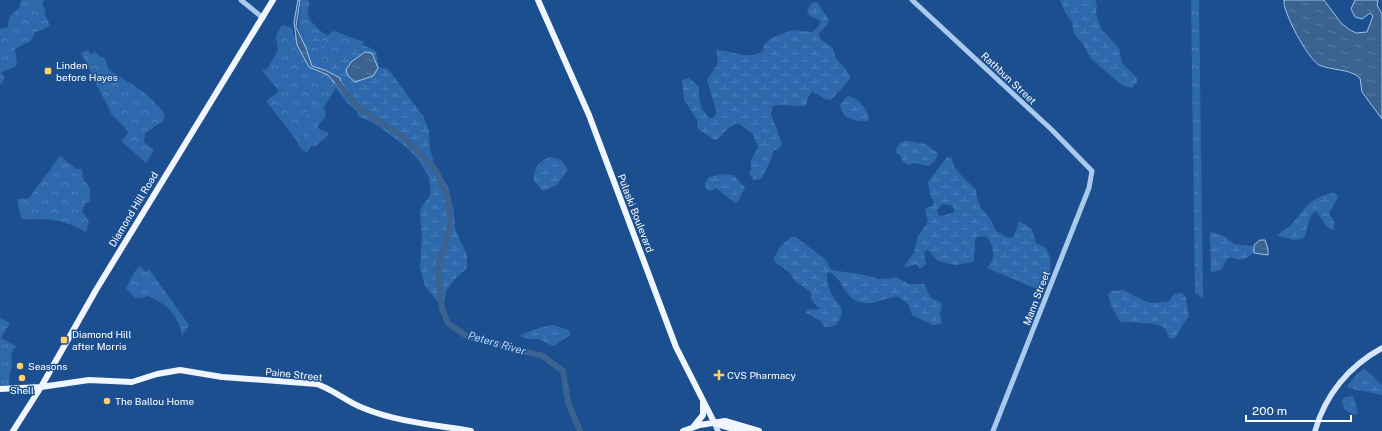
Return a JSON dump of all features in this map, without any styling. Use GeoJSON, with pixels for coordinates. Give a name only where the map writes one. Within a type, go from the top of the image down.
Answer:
{"type":"FeatureCollection","features":[{"type":"Feature","properties":{"kind":"main road","name":"Diamond Hill Road"},"geometry":{"type":"LineString","coordinates":[[13,431],[41,387],[96,290],[274,0]]}},
{"type":"Feature","properties":{"kind":"main road","name":"Pulaski Boulevard"},"geometry":{"type":"LineString","coordinates":[[538,0],[589,115],[676,347],[718,431]]}},
{"type":"Feature","properties":{"kind":"main road"},"geometry":{"type":"LineString","coordinates":[[1315,431],[1324,407],[1343,378],[1360,362],[1382,348]]}},
{"type":"Feature","properties":{"kind":"main road","name":"Paine Street"},"geometry":{"type":"LineString","coordinates":[[0,389],[41,387],[89,380],[132,382],[157,374],[180,370],[228,377],[317,384],[327,387],[362,408],[390,417],[471,431]]}},
{"type":"Feature","properties":{"kind":"main road"},"geometry":{"type":"LineString","coordinates":[[694,426],[703,415],[703,402]]}},
{"type":"Feature","properties":{"kind":"main road"},"geometry":{"type":"LineString","coordinates":[[683,431],[694,426],[725,421],[744,425],[747,429]]}},
{"type":"Feature","properties":{"kind":"main road"},"geometry":{"type":"LineString","coordinates":[[714,422],[733,430],[747,429],[759,431]]}},
{"type":"Feature","properties":{"kind":"street"},"geometry":{"type":"LineString","coordinates":[[241,0],[263,18]]}},
{"type":"Feature","properties":{"kind":"street","name":"Rathbun Street"},"geometry":{"type":"LineString","coordinates":[[912,0],[1052,130],[1092,171]]}},
{"type":"Feature","properties":{"kind":"street","name":"Mann Street"},"geometry":{"type":"LineString","coordinates":[[993,431],[1089,188],[1092,171]]}},
{"type":"Feature","properties":{"kind":"green space"},"geometry":{"type":"Polygon","coordinates":[[[21,0],[44,0],[42,5],[46,10],[44,12],[50,26],[34,33],[32,40],[15,49],[17,65],[1,73],[5,78],[0,85],[0,29],[8,27],[9,17],[19,8],[21,0]]]}},
{"type":"Feature","properties":{"kind":"green space"},"geometry":{"type":"Polygon","coordinates":[[[301,0],[308,0],[310,4],[308,9],[309,18],[323,33],[327,35],[334,31],[364,42],[343,77],[317,65],[309,59],[298,28],[301,0]]]}},
{"type":"Feature","properties":{"kind":"green space"},"geometry":{"type":"Polygon","coordinates":[[[1060,0],[1095,0],[1097,4],[1096,15],[1102,30],[1119,48],[1122,63],[1137,78],[1137,82],[1132,88],[1122,85],[1091,59],[1083,44],[1074,34],[1072,22],[1065,12],[1060,0]]]}},
{"type":"Feature","properties":{"kind":"green space"},"geometry":{"type":"Polygon","coordinates":[[[1191,0],[1199,0],[1203,298],[1195,293],[1191,0]]]}},
{"type":"Feature","properties":{"kind":"green space"},"geometry":{"type":"Polygon","coordinates":[[[817,2],[829,20],[826,26],[819,33],[820,39],[833,48],[836,59],[845,68],[851,78],[831,100],[825,99],[812,91],[806,106],[773,106],[771,114],[782,143],[780,148],[773,151],[771,160],[761,179],[753,180],[749,173],[751,169],[751,161],[758,147],[753,134],[738,123],[730,127],[718,139],[715,140],[698,129],[697,120],[684,99],[682,80],[689,78],[699,87],[699,97],[702,109],[708,117],[712,118],[716,115],[716,110],[707,80],[717,64],[716,50],[745,55],[756,54],[763,52],[764,45],[771,38],[793,30],[812,32],[819,26],[821,21],[809,15],[807,11],[812,3],[817,2]]]}},
{"type":"Feature","properties":{"kind":"green space"},"geometry":{"type":"Polygon","coordinates":[[[282,25],[292,28],[297,49],[314,71],[329,76],[337,86],[323,109],[314,104],[308,108],[305,121],[302,126],[304,139],[299,147],[297,141],[266,101],[279,91],[262,70],[267,69],[278,50],[276,36],[282,25]]]}},
{"type":"Feature","properties":{"kind":"green space"},"geometry":{"type":"Polygon","coordinates":[[[296,31],[304,35],[318,38],[325,42],[325,47],[318,49],[310,41],[307,42],[312,59],[321,62],[329,61],[350,48],[358,46],[366,47],[376,52],[379,67],[388,69],[423,116],[429,131],[430,149],[434,163],[449,189],[454,214],[455,229],[467,255],[467,268],[455,279],[446,291],[443,308],[425,286],[420,268],[422,237],[420,213],[422,206],[431,194],[429,177],[420,162],[406,147],[376,124],[358,116],[356,110],[348,104],[326,75],[312,71],[302,63],[293,43],[296,31]]]}},
{"type":"Feature","properties":{"kind":"green space"},"geometry":{"type":"Polygon","coordinates":[[[88,50],[91,55],[94,52],[105,59],[109,70],[144,92],[161,109],[165,116],[163,121],[145,133],[144,142],[154,150],[146,163],[121,141],[129,132],[112,115],[81,53],[88,50]]]}},
{"type":"Feature","properties":{"kind":"green space"},"geometry":{"type":"Polygon","coordinates":[[[848,96],[856,99],[862,105],[869,116],[869,120],[860,121],[847,117],[841,110],[840,105],[848,96]]]}},
{"type":"Feature","properties":{"kind":"green space"},"geometry":{"type":"Polygon","coordinates":[[[312,104],[318,105],[326,111],[325,117],[318,126],[319,129],[329,133],[316,146],[311,146],[307,153],[299,147],[304,139],[302,126],[308,108],[312,104]]]}},
{"type":"Feature","properties":{"kind":"green space"},"geometry":{"type":"Polygon","coordinates":[[[907,141],[924,144],[930,147],[938,154],[934,162],[929,166],[913,163],[909,165],[903,162],[896,149],[900,143],[907,141]]]}},
{"type":"Feature","properties":{"kind":"green space"},"geometry":{"type":"Polygon","coordinates":[[[60,156],[76,169],[82,169],[83,179],[90,188],[90,201],[86,203],[82,211],[89,221],[86,232],[70,224],[58,221],[46,219],[21,219],[17,199],[29,198],[60,156]]]}},
{"type":"Feature","properties":{"kind":"green space"},"geometry":{"type":"Polygon","coordinates":[[[551,157],[561,160],[568,169],[557,185],[543,191],[534,181],[535,172],[538,165],[543,160],[551,157]]]}},
{"type":"Feature","properties":{"kind":"green space"},"geometry":{"type":"Polygon","coordinates":[[[947,157],[952,158],[954,166],[959,173],[976,190],[981,208],[991,220],[996,231],[1008,238],[1014,237],[1019,221],[1032,229],[1036,243],[1046,248],[1050,258],[1050,274],[1043,289],[1037,289],[987,268],[992,261],[993,252],[991,243],[985,236],[977,237],[975,240],[974,262],[955,265],[938,261],[928,250],[924,253],[926,263],[922,268],[919,268],[916,264],[907,267],[904,266],[914,253],[918,236],[928,222],[925,208],[932,206],[934,202],[930,194],[928,182],[947,157]],[[942,204],[937,210],[938,215],[942,216],[954,212],[954,208],[950,205],[942,204]]]}},
{"type":"Feature","properties":{"kind":"green space"},"geometry":{"type":"Polygon","coordinates":[[[725,174],[733,175],[745,187],[739,200],[735,203],[716,188],[710,191],[706,189],[705,183],[709,177],[725,174]]]}},
{"type":"Feature","properties":{"kind":"green space"},"geometry":{"type":"Polygon","coordinates":[[[1332,193],[1336,194],[1338,197],[1329,213],[1335,223],[1333,230],[1327,227],[1316,211],[1311,216],[1303,239],[1295,240],[1278,236],[1290,226],[1307,205],[1316,199],[1332,193]]]}},
{"type":"Feature","properties":{"kind":"green space"},"geometry":{"type":"Polygon","coordinates":[[[1212,232],[1224,236],[1234,244],[1252,246],[1254,248],[1254,253],[1243,259],[1231,257],[1227,259],[1221,270],[1211,273],[1210,233],[1212,232]]]}},
{"type":"Feature","properties":{"kind":"green space"},"geometry":{"type":"Polygon","coordinates":[[[791,237],[796,237],[826,260],[831,270],[865,275],[878,279],[897,278],[909,284],[924,284],[931,298],[942,303],[940,314],[942,322],[940,324],[933,325],[912,315],[908,304],[899,297],[870,303],[858,302],[852,299],[838,279],[829,272],[827,274],[828,285],[832,295],[841,307],[841,316],[837,323],[831,327],[823,326],[821,321],[806,313],[807,310],[820,309],[811,299],[811,292],[795,281],[789,272],[776,263],[774,258],[780,247],[791,237]]]}},
{"type":"Feature","properties":{"kind":"green space"},"geometry":{"type":"Polygon","coordinates":[[[140,266],[146,272],[149,269],[189,325],[182,336],[178,322],[171,311],[161,303],[148,296],[135,298],[126,288],[135,271],[140,266]]]}},
{"type":"Feature","properties":{"kind":"green space"},"geometry":{"type":"Polygon","coordinates":[[[1123,290],[1144,301],[1154,303],[1164,301],[1168,302],[1174,294],[1182,293],[1186,298],[1189,317],[1173,339],[1169,338],[1162,326],[1144,323],[1120,322],[1111,305],[1108,294],[1112,291],[1123,290]]]}},
{"type":"Feature","properties":{"kind":"green space"},"geometry":{"type":"Polygon","coordinates":[[[0,318],[10,323],[1,338],[16,346],[11,354],[12,363],[9,388],[0,389],[0,318]]]}},
{"type":"Feature","properties":{"kind":"green space"},"geometry":{"type":"Polygon","coordinates":[[[553,325],[569,330],[571,335],[553,346],[538,339],[527,339],[520,336],[530,331],[553,325]]]}},
{"type":"Feature","properties":{"kind":"green space"},"geometry":{"type":"Polygon","coordinates":[[[1365,369],[1382,385],[1382,395],[1348,388],[1348,385],[1358,373],[1365,369]]]}},
{"type":"Feature","properties":{"kind":"green space"},"geometry":{"type":"Polygon","coordinates":[[[1353,396],[1358,413],[1355,415],[1347,411],[1342,404],[1343,398],[1353,396]]]}},
{"type":"Feature","properties":{"kind":"water"},"geometry":{"type":"Polygon","coordinates":[[[298,0],[300,0],[296,27],[306,48],[312,66],[325,70],[340,78],[341,83],[344,85],[341,91],[328,75],[309,67],[297,45],[294,22],[298,0]]]}},
{"type":"Feature","properties":{"kind":"water"},"geometry":{"type":"Polygon","coordinates":[[[1284,0],[1324,0],[1341,23],[1356,33],[1367,32],[1373,16],[1370,13],[1362,19],[1355,17],[1351,9],[1355,0],[1378,0],[1377,5],[1382,14],[1382,119],[1362,92],[1360,78],[1345,71],[1324,67],[1314,61],[1291,24],[1284,6],[1284,0]]]}},
{"type":"Feature","properties":{"kind":"water"},"geometry":{"type":"Polygon","coordinates":[[[365,52],[372,53],[378,68],[373,76],[355,82],[348,76],[346,70],[351,62],[365,52]]]}},
{"type":"Feature","properties":{"kind":"water"},"geometry":{"type":"Polygon","coordinates":[[[1260,240],[1265,240],[1268,255],[1254,253],[1254,245],[1260,240]]]}},
{"type":"Feature","properties":{"kind":"waterway","name":"Peters River"},"geometry":{"type":"LineString","coordinates":[[338,83],[360,109],[402,136],[436,170],[448,199],[450,227],[438,268],[442,309],[448,323],[468,337],[543,356],[563,371],[568,402],[580,431]]}},
{"type":"Feature","properties":{"kind":"place","name":"Linden before Hayes"},"geometry":{"type":"Point","coordinates":[48,71]}},
{"type":"Feature","properties":{"kind":"place","name":"Diamond Hill after Morris"},"geometry":{"type":"Point","coordinates":[64,340]}},
{"type":"Feature","properties":{"kind":"place","name":"Seasons"},"geometry":{"type":"Point","coordinates":[20,366]}},
{"type":"Feature","properties":{"kind":"place","name":"CVS Pharmacy"},"geometry":{"type":"Point","coordinates":[719,375]}},
{"type":"Feature","properties":{"kind":"place","name":"Shell"},"geometry":{"type":"Point","coordinates":[22,378]}},
{"type":"Feature","properties":{"kind":"place","name":"The Ballou Home"},"geometry":{"type":"Point","coordinates":[107,401]}}]}
